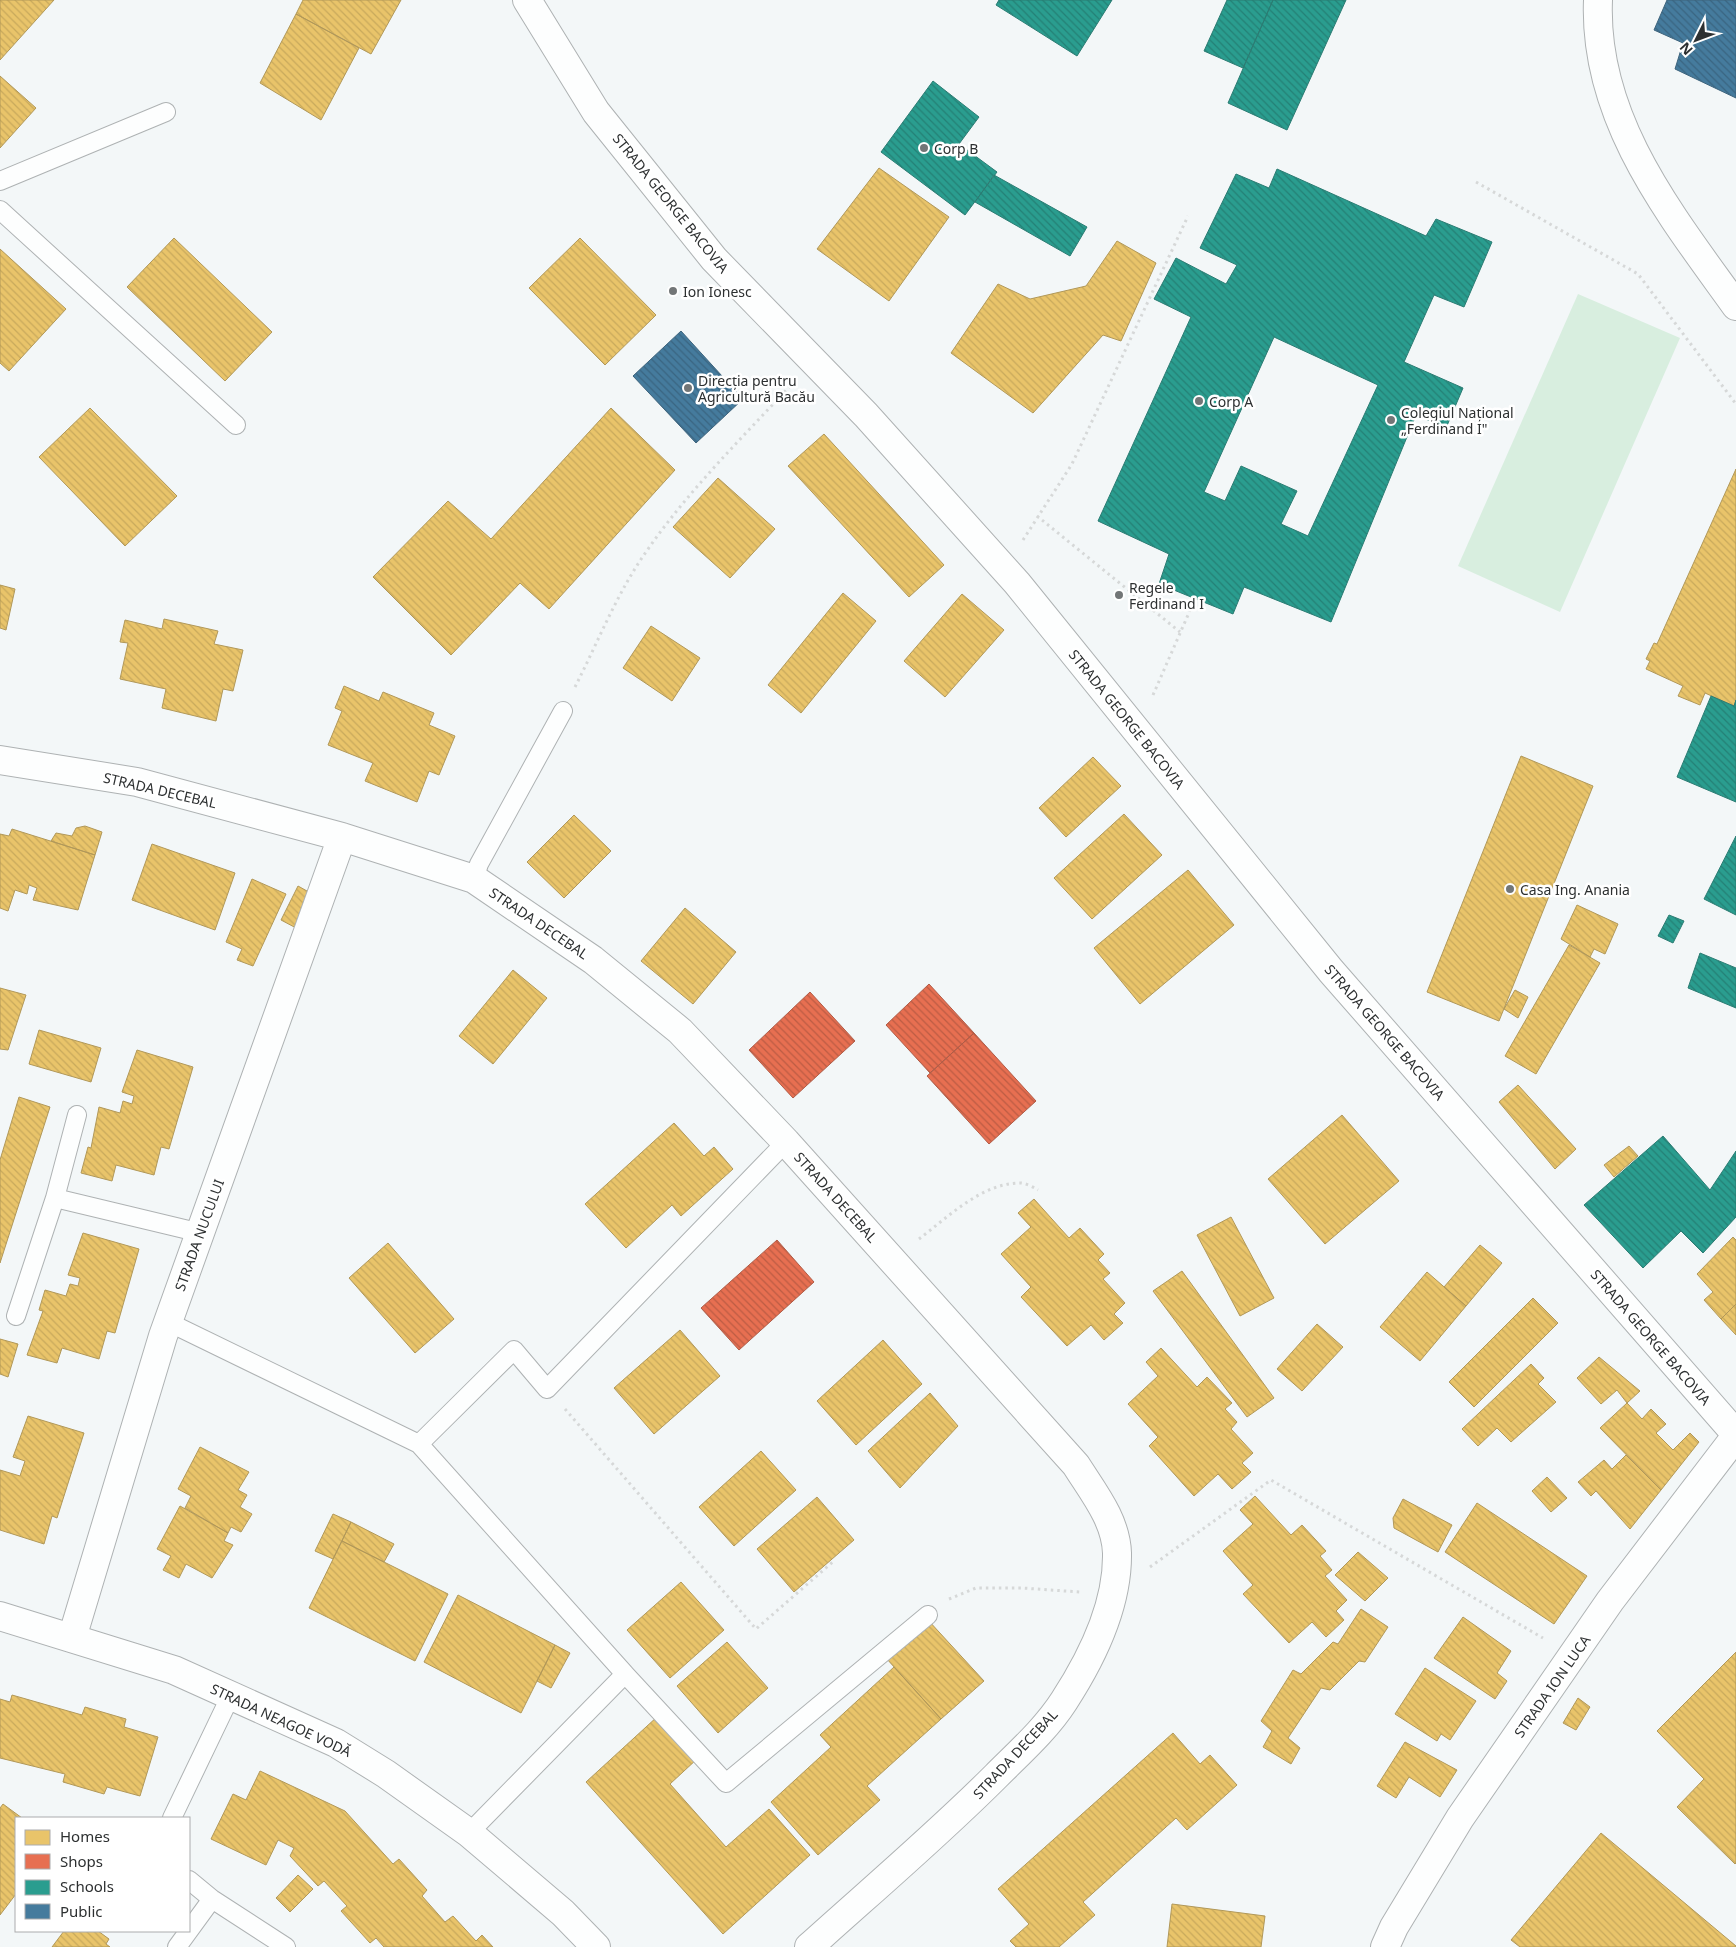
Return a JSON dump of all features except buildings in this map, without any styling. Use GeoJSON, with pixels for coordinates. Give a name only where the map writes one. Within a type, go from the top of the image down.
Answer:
{"type":"FeatureCollection","features":[{"type":"Feature","properties":{"kind":"street","name":"STRADA GEORGE BACOVIA"},"geometry":{"type":"LineString","coordinates":[[527,0],[596,112],[714,259],[866,415],[1017,583],[1331,971],[1736,1435]]}},
{"type":"Feature","properties":{"kind":"street"},"geometry":{"type":"LineString","coordinates":[[1598,0],[1597,24],[1605,76],[1621,126],[1662,203],[1736,306]]}},
{"type":"Feature","properties":{"kind":"street","name":"STRADA DECEBAL"},"geometry":{"type":"LineString","coordinates":[[0,760],[137,782],[342,837],[474,879],[593,960],[680,1031],[786,1142],[1076,1465],[1109,1517],[1117,1552],[1114,1594],[1090,1656],[1064,1701],[1034,1737],[967,1805],[809,1947]]}},
{"type":"Feature","properties":{"kind":"street","name":"STRADA NUCULUI"},"geometry":{"type":"LineString","coordinates":[[72,1638],[168,1322],[342,837]]}},
{"type":"Feature","properties":{"kind":"street","name":"STRADA ION LUCA"},"geometry":{"type":"LineString","coordinates":[[1386,1947],[1394,1927],[1460,1818],[1610,1601],[1736,1435]]}},
{"type":"Feature","properties":{"kind":"street","name":"STRADA NEAGOE VODĂ"},"geometry":{"type":"LineString","coordinates":[[0,1616],[174,1670],[336,1743],[386,1774],[469,1833],[563,1913],[596,1947]]}},
{"type":"Feature","properties":{"kind":"lane"},"geometry":{"type":"LineString","coordinates":[[0,181],[166,112]]}},
{"type":"Feature","properties":{"kind":"lane"},"geometry":{"type":"LineString","coordinates":[[0,210],[236,425]]}},
{"type":"Feature","properties":{"kind":"lane"},"geometry":{"type":"LineString","coordinates":[[474,879],[479,864],[563,711]]}},
{"type":"Feature","properties":{"kind":"lane"},"geometry":{"type":"LineString","coordinates":[[16,1316],[55,1198],[76,1116]]}},
{"type":"Feature","properties":{"kind":"lane"},"geometry":{"type":"LineString","coordinates":[[419,1444],[514,1350],[547,1389],[786,1142]]}},
{"type":"Feature","properties":{"kind":"lane"},"geometry":{"type":"LineString","coordinates":[[55,1198],[201,1233]]}},
{"type":"Feature","properties":{"kind":"lane"},"geometry":{"type":"LineString","coordinates":[[168,1322],[419,1444],[625,1674],[726,1783],[928,1615]]}},
{"type":"Feature","properties":{"kind":"lane"},"geometry":{"type":"LineString","coordinates":[[469,1833],[625,1674]]}},
{"type":"Feature","properties":{"kind":"lane"},"geometry":{"type":"LineString","coordinates":[[172,1817],[231,1695]]}},
{"type":"Feature","properties":{"kind":"lane"},"geometry":{"type":"LineString","coordinates":[[190,1881],[212,1899],[286,1947]]}},
{"type":"Feature","properties":{"kind":"lane"},"geometry":{"type":"LineString","coordinates":[[190,1930],[212,1899]]}},
{"type":"Feature","properties":{"kind":"lane"},"geometry":{"type":"LineString","coordinates":[[178,1947],[189,1932]]}},
{"type":"Feature","properties":{"kind":"path"},"geometry":{"type":"LineString","coordinates":[[1476,182],[1638,274],[1736,404]]}},
{"type":"Feature","properties":{"kind":"path"},"geometry":{"type":"LineString","coordinates":[[1023,538],[1072,464],[1188,216]]}},
{"type":"Feature","properties":{"kind":"path"},"geometry":{"type":"LineString","coordinates":[[563,711],[623,591],[645,553],[678,509],[813,360]]}},
{"type":"Feature","properties":{"kind":"path"},"geometry":{"type":"LineString","coordinates":[[1037,516],[1180,632]]}},
{"type":"Feature","properties":{"kind":"path"},"geometry":{"type":"LineString","coordinates":[[1153,695],[1195,599]]}},
{"type":"Feature","properties":{"kind":"path"},"geometry":{"type":"LineString","coordinates":[[892,1259],[959,1208],[997,1185],[1022,1183],[1038,1190]]}},
{"type":"Feature","properties":{"kind":"path"},"geometry":{"type":"LineString","coordinates":[[547,1389],[756,1629],[835,1560]]}},
{"type":"Feature","properties":{"kind":"path"},"geometry":{"type":"LineString","coordinates":[[928,1615],[949,1600],[976,1588],[1022,1588],[1114,1594],[1271,1480],[1573,1655]]}},
{"type":"Feature","properties":{"kind":"green space"},"geometry":{"type":"Polygon","coordinates":[[[1578,294],[1680,338],[1560,612],[1458,566],[1578,294]]]}},
{"type":"Feature","properties":{"kind":"place","name":"Corp B"},"geometry":{"type":"Point","coordinates":[924,148]}},
{"type":"Feature","properties":{"kind":"place","name":"Ion Ionesc"},"geometry":{"type":"Point","coordinates":[673,291]}},
{"type":"Feature","properties":{"kind":"place","name":"Direcția pentru Agricultură Bacău"},"geometry":{"type":"Point","coordinates":[688,388]}},
{"type":"Feature","properties":{"kind":"place","name":"Corp A"},"geometry":{"type":"Point","coordinates":[1199,401]}},
{"type":"Feature","properties":{"kind":"place","name":"Colegiul Național „Ferdinand I\""},"geometry":{"type":"Point","coordinates":[1391,420]}},
{"type":"Feature","properties":{"kind":"place","name":"Regele Ferdinand I"},"geometry":{"type":"Point","coordinates":[1119,595]}},
{"type":"Feature","properties":{"kind":"place","name":"Casa Ing. Anania"},"geometry":{"type":"Point","coordinates":[1510,889]}}]}
